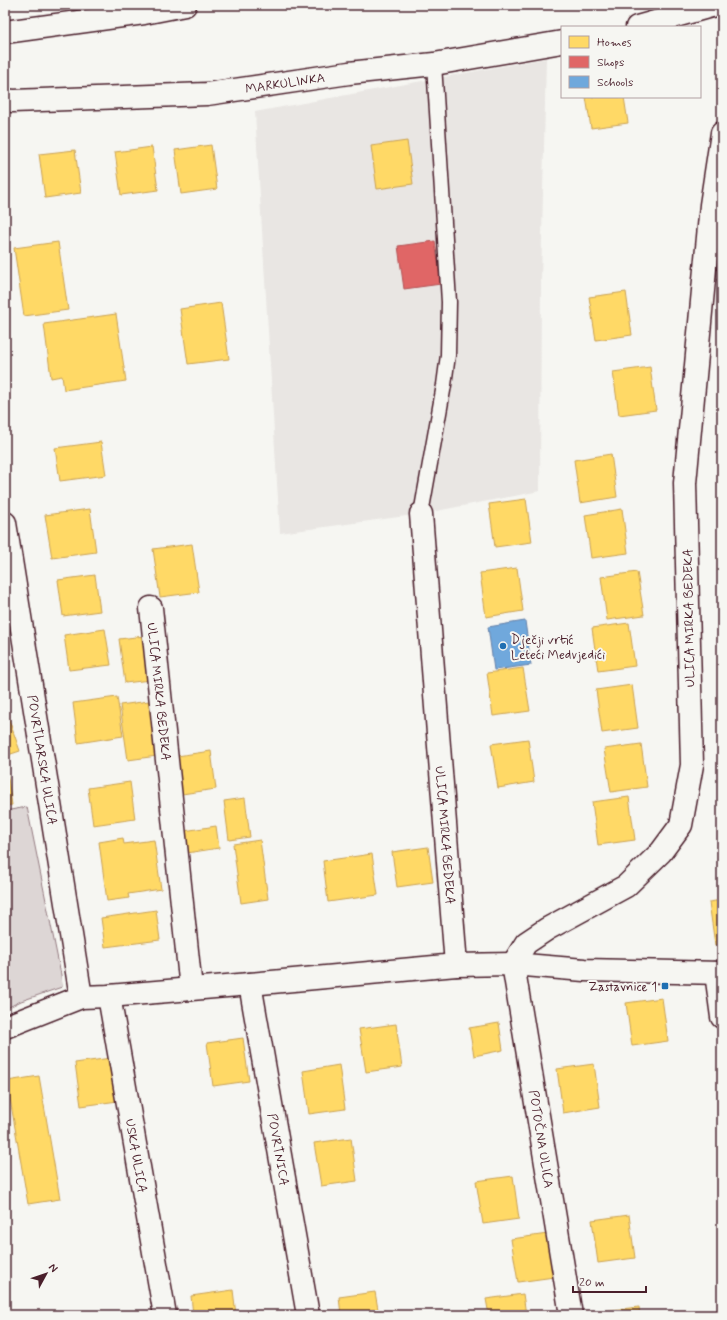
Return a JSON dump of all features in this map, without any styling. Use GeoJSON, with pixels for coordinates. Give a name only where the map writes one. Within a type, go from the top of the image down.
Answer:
{"type":"FeatureCollection","features":[{"type":"Feature","properties":{"kind":"main road"},"geometry":{"type":"LineString","coordinates":[[5,32],[144,13],[185,5]]}},
{"type":"Feature","properties":{"kind":"main road"},"geometry":{"type":"LineString","coordinates":[[641,26],[715,5]]}},
{"type":"Feature","properties":{"kind":"main road","name":"MARKULINKA"},"geometry":{"type":"LineString","coordinates":[[5,100],[13,101],[207,94],[349,73],[434,64],[561,42]]}},
{"type":"Feature","properties":{"kind":"main road","name":"ULICA MIRKA BEDEKA"},"geometry":{"type":"LineString","coordinates":[[513,964],[526,944],[547,929],[626,886],[661,852],[681,825],[692,765],[685,483],[716,205],[722,133]]}},
{"type":"Feature","properties":{"kind":"main road","name":"ULICA MIRKA BEDEKA"},"geometry":{"type":"LineString","coordinates":[[421,514],[456,965]]}},
{"type":"Feature","properties":{"kind":"main road","name":"POVRTLARSKA ULICA"},"geometry":{"type":"LineString","coordinates":[[5,522],[81,997]]}},
{"type":"Feature","properties":{"kind":"main road","name":"ULICA MIRKA BEDEKA"},"geometry":{"type":"LineString","coordinates":[[151,608],[191,989]]}},
{"type":"Feature","properties":{"kind":"main road"},"geometry":{"type":"LineString","coordinates":[[5,1027],[81,997],[250,984],[456,965],[513,964],[584,970],[719,973],[722,1017]]}},
{"type":"Feature","properties":{"kind":"main road","name":"POTOČNA ULICA"},"geometry":{"type":"LineString","coordinates":[[513,964],[571,1315]]}},
{"type":"Feature","properties":{"kind":"main road","name":"POVRTNICA"},"geometry":{"type":"LineString","coordinates":[[250,984],[308,1315]]}},
{"type":"Feature","properties":{"kind":"main road","name":"USKA ULICA"},"geometry":{"type":"LineString","coordinates":[[109,996],[165,1315]]}},
{"type":"Feature","properties":{"kind":"lane"},"geometry":{"type":"LineString","coordinates":[[421,514],[448,355],[449,302],[434,64]]}},
{"type":"Feature","properties":{"kind":"shaded area"},"geometry":{"type":"Polygon","coordinates":[[[546,58],[541,282],[540,491],[421,514],[280,533],[255,112],[546,58]]]}},
{"type":"Feature","properties":{"kind":"shaded area"},"geometry":{"type":"Polygon","coordinates":[[[27,807],[61,975],[62,987],[21,1001],[5,1009],[5,811],[27,807]]]}},
{"type":"Feature","properties":{"kind":"building: Homes"},"geometry":{"type":"Polygon","coordinates":[[[586,98],[624,98],[628,123],[591,128],[586,98]]]}},
{"type":"Feature","properties":{"kind":"building: Homes"},"geometry":{"type":"Polygon","coordinates":[[[407,141],[413,184],[377,189],[371,146],[407,141]]]}},
{"type":"Feature","properties":{"kind":"building: Homes"},"geometry":{"type":"Polygon","coordinates":[[[211,145],[217,189],[181,194],[175,150],[211,145]]]}},
{"type":"Feature","properties":{"kind":"building: Homes"},"geometry":{"type":"Polygon","coordinates":[[[152,147],[158,190],[121,195],[115,152],[152,147]]]}},
{"type":"Feature","properties":{"kind":"building: Homes"},"geometry":{"type":"Polygon","coordinates":[[[75,150],[81,193],[45,198],[39,154],[75,150]]]}},
{"type":"Feature","properties":{"kind":"building: Homes"},"geometry":{"type":"Polygon","coordinates":[[[58,242],[68,310],[24,316],[14,248],[58,242]]]}},
{"type":"Feature","properties":{"kind":"building: Homes"},"geometry":{"type":"Polygon","coordinates":[[[626,292],[632,335],[596,340],[589,297],[626,292]]]}},
{"type":"Feature","properties":{"kind":"building: Homes"},"geometry":{"type":"Polygon","coordinates":[[[221,303],[229,359],[188,364],[180,309],[221,303]]]}},
{"type":"Feature","properties":{"kind":"building: Homes"},"geometry":{"type":"Polygon","coordinates":[[[116,314],[126,381],[64,390],[62,376],[51,378],[44,324],[116,314]]]}},
{"type":"Feature","properties":{"kind":"building: Homes"},"geometry":{"type":"Polygon","coordinates":[[[650,367],[656,410],[619,415],[613,372],[650,367]]]}},
{"type":"Feature","properties":{"kind":"building: Homes"},"geometry":{"type":"Polygon","coordinates":[[[101,442],[106,475],[60,481],[55,448],[101,442]]]}},
{"type":"Feature","properties":{"kind":"building: Homes"},"geometry":{"type":"Polygon","coordinates":[[[611,454],[617,497],[580,503],[574,460],[611,454]]]}},
{"type":"Feature","properties":{"kind":"building: Homes"},"geometry":{"type":"Polygon","coordinates":[[[526,499],[532,542],[495,547],[489,504],[526,499]]]}},
{"type":"Feature","properties":{"kind":"building: Homes"},"geometry":{"type":"Polygon","coordinates":[[[90,509],[96,552],[52,558],[45,515],[90,509]]]}},
{"type":"Feature","properties":{"kind":"building: Homes"},"geometry":{"type":"Polygon","coordinates":[[[622,509],[628,553],[591,558],[585,515],[622,509]]]}},
{"type":"Feature","properties":{"kind":"building: Homes"},"geometry":{"type":"Polygon","coordinates":[[[192,544],[199,592],[160,597],[153,549],[192,544]]]}},
{"type":"Feature","properties":{"kind":"building: Homes"},"geometry":{"type":"Polygon","coordinates":[[[517,568],[523,611],[486,617],[480,573],[517,568]]]}},
{"type":"Feature","properties":{"kind":"building: Homes"},"geometry":{"type":"Polygon","coordinates":[[[637,572],[644,615],[607,620],[601,577],[637,572]]]}},
{"type":"Feature","properties":{"kind":"building: Homes"},"geometry":{"type":"Polygon","coordinates":[[[95,575],[100,611],[63,616],[58,580],[95,575]]]}},
{"type":"Feature","properties":{"kind":"building: Homes"},"geometry":{"type":"Polygon","coordinates":[[[629,623],[635,666],[598,671],[592,628],[629,623]]]}},
{"type":"Feature","properties":{"kind":"building: Homes"},"geometry":{"type":"Polygon","coordinates":[[[105,629],[111,665],[69,670],[64,635],[105,629]]]}},
{"type":"Feature","properties":{"kind":"building: Homes"},"geometry":{"type":"Polygon","coordinates":[[[144,636],[150,680],[125,683],[119,639],[144,636]]]}},
{"type":"Feature","properties":{"kind":"building: Homes"},"geometry":{"type":"Polygon","coordinates":[[[523,668],[530,711],[493,716],[487,673],[523,668]]]}},
{"type":"Feature","properties":{"kind":"building: Homes"},"geometry":{"type":"Polygon","coordinates":[[[632,685],[638,728],[602,733],[596,690],[632,685]]]}},
{"type":"Feature","properties":{"kind":"building: Homes"},"geometry":{"type":"Polygon","coordinates":[[[117,697],[123,736],[78,743],[73,703],[117,697]]]}},
{"type":"Feature","properties":{"kind":"building: Homes"},"geometry":{"type":"Polygon","coordinates":[[[149,701],[157,756],[128,760],[120,705],[149,701]]]}},
{"type":"Feature","properties":{"kind":"building: Homes"},"geometry":{"type":"Polygon","coordinates":[[[7,714],[20,751],[5,756],[5,715],[7,714]]]}},
{"type":"Feature","properties":{"kind":"building: Homes"},"geometry":{"type":"Polygon","coordinates":[[[528,739],[534,782],[498,788],[491,744],[528,739]]]}},
{"type":"Feature","properties":{"kind":"building: Homes"},"geometry":{"type":"Polygon","coordinates":[[[641,744],[647,787],[611,792],[604,749],[641,744]]]}},
{"type":"Feature","properties":{"kind":"building: Homes"},"geometry":{"type":"Polygon","coordinates":[[[211,751],[216,789],[182,794],[177,756],[211,751]]]}},
{"type":"Feature","properties":{"kind":"building: Homes"},"geometry":{"type":"Polygon","coordinates":[[[5,772],[7,772],[12,805],[5,806],[5,772]]]}},
{"type":"Feature","properties":{"kind":"building: Homes"},"geometry":{"type":"Polygon","coordinates":[[[130,782],[135,819],[93,825],[88,788],[130,782]]]}},
{"type":"Feature","properties":{"kind":"building: Homes"},"geometry":{"type":"Polygon","coordinates":[[[629,797],[635,840],[598,845],[592,802],[629,797]]]}},
{"type":"Feature","properties":{"kind":"building: Homes"},"geometry":{"type":"Polygon","coordinates":[[[245,798],[250,837],[229,840],[224,801],[245,798]]]}},
{"type":"Feature","properties":{"kind":"building: Homes"},"geometry":{"type":"Polygon","coordinates":[[[216,826],[219,848],[187,853],[184,831],[216,826]]]}},
{"type":"Feature","properties":{"kind":"building: Homes"},"geometry":{"type":"Polygon","coordinates":[[[123,838],[124,844],[154,840],[161,889],[128,894],[129,898],[107,901],[99,842],[123,838]]]}},
{"type":"Feature","properties":{"kind":"building: Homes"},"geometry":{"type":"Polygon","coordinates":[[[260,840],[268,899],[241,903],[233,844],[260,840]]]}},
{"type":"Feature","properties":{"kind":"building: Homes"},"geometry":{"type":"Polygon","coordinates":[[[428,847],[433,882],[397,887],[392,852],[428,847]]]}},
{"type":"Feature","properties":{"kind":"building: Homes"},"geometry":{"type":"Polygon","coordinates":[[[372,854],[378,895],[328,902],[323,861],[372,854]]]}},
{"type":"Feature","properties":{"kind":"building: Homes"},"geometry":{"type":"Polygon","coordinates":[[[722,900],[722,944],[715,945],[709,902],[722,900]]]}},
{"type":"Feature","properties":{"kind":"building: Homes"},"geometry":{"type":"Polygon","coordinates":[[[156,910],[160,940],[105,947],[101,918],[156,910]]]}},
{"type":"Feature","properties":{"kind":"building: Homes"},"geometry":{"type":"Polygon","coordinates":[[[662,998],[668,1041],[632,1046],[626,1003],[662,998]]]}},
{"type":"Feature","properties":{"kind":"building: Homes"},"geometry":{"type":"Polygon","coordinates":[[[499,1023],[503,1050],[474,1056],[469,1028],[499,1023]]]}},
{"type":"Feature","properties":{"kind":"building: Homes"},"geometry":{"type":"Polygon","coordinates":[[[396,1024],[402,1067],[366,1072],[359,1029],[396,1024]]]}},
{"type":"Feature","properties":{"kind":"building: Homes"},"geometry":{"type":"Polygon","coordinates":[[[243,1038],[249,1081],[213,1086],[207,1043],[243,1038]]]}},
{"type":"Feature","properties":{"kind":"building: Homes"},"geometry":{"type":"Polygon","coordinates":[[[111,1058],[118,1101],[81,1106],[75,1063],[111,1058]]]}},
{"type":"Feature","properties":{"kind":"building: Homes"},"geometry":{"type":"Polygon","coordinates":[[[594,1064],[600,1107],[563,1113],[557,1069],[594,1064]]]}},
{"type":"Feature","properties":{"kind":"building: Homes"},"geometry":{"type":"Polygon","coordinates":[[[339,1065],[345,1109],[309,1114],[303,1071],[339,1065]]]}},
{"type":"Feature","properties":{"kind":"building: Homes"},"geometry":{"type":"Polygon","coordinates":[[[39,1076],[60,1199],[28,1204],[7,1081],[39,1076]]]}},
{"type":"Feature","properties":{"kind":"building: Homes"},"geometry":{"type":"Polygon","coordinates":[[[351,1138],[357,1181],[321,1186],[314,1143],[351,1138]]]}},
{"type":"Feature","properties":{"kind":"building: Homes"},"geometry":{"type":"Polygon","coordinates":[[[513,1176],[519,1219],[483,1224],[476,1181],[513,1176]]]}},
{"type":"Feature","properties":{"kind":"building: Homes"},"geometry":{"type":"Polygon","coordinates":[[[629,1215],[635,1258],[598,1263],[592,1220],[629,1215]]]}},
{"type":"Feature","properties":{"kind":"building: Homes"},"geometry":{"type":"Polygon","coordinates":[[[548,1234],[554,1277],[518,1282],[511,1239],[548,1234]]]}},
{"type":"Feature","properties":{"kind":"building: Homes"},"geometry":{"type":"Polygon","coordinates":[[[233,1290],[236,1315],[193,1315],[191,1296],[233,1290]]]}},
{"type":"Feature","properties":{"kind":"building: Homes"},"geometry":{"type":"Polygon","coordinates":[[[375,1292],[379,1315],[341,1315],[339,1297],[375,1292]]]}},
{"type":"Feature","properties":{"kind":"building: Homes"},"geometry":{"type":"Polygon","coordinates":[[[523,1294],[526,1315],[489,1315],[486,1299],[523,1294]]]}},
{"type":"Feature","properties":{"kind":"building: Homes"},"geometry":{"type":"Polygon","coordinates":[[[639,1307],[640,1315],[602,1315],[602,1311],[639,1307]]]}},
{"type":"Feature","properties":{"kind":"building: Shops"},"geometry":{"type":"Polygon","coordinates":[[[435,241],[441,284],[404,289],[398,246],[435,241]]]}},
{"type":"Feature","properties":{"kind":"building: Schools"},"geometry":{"type":"Polygon","coordinates":[[[525,621],[531,665],[494,670],[488,627],[525,621]]]}},
{"type":"Feature","properties":{"kind":"place","name":"Dječji vrtić Leteći Medvjedići"},"geometry":{"type":"Point","coordinates":[503,646]}},
{"type":"Feature","properties":{"kind":"place","name":"Zastavnice 1"},"geometry":{"type":"Point","coordinates":[665,986]}}]}
